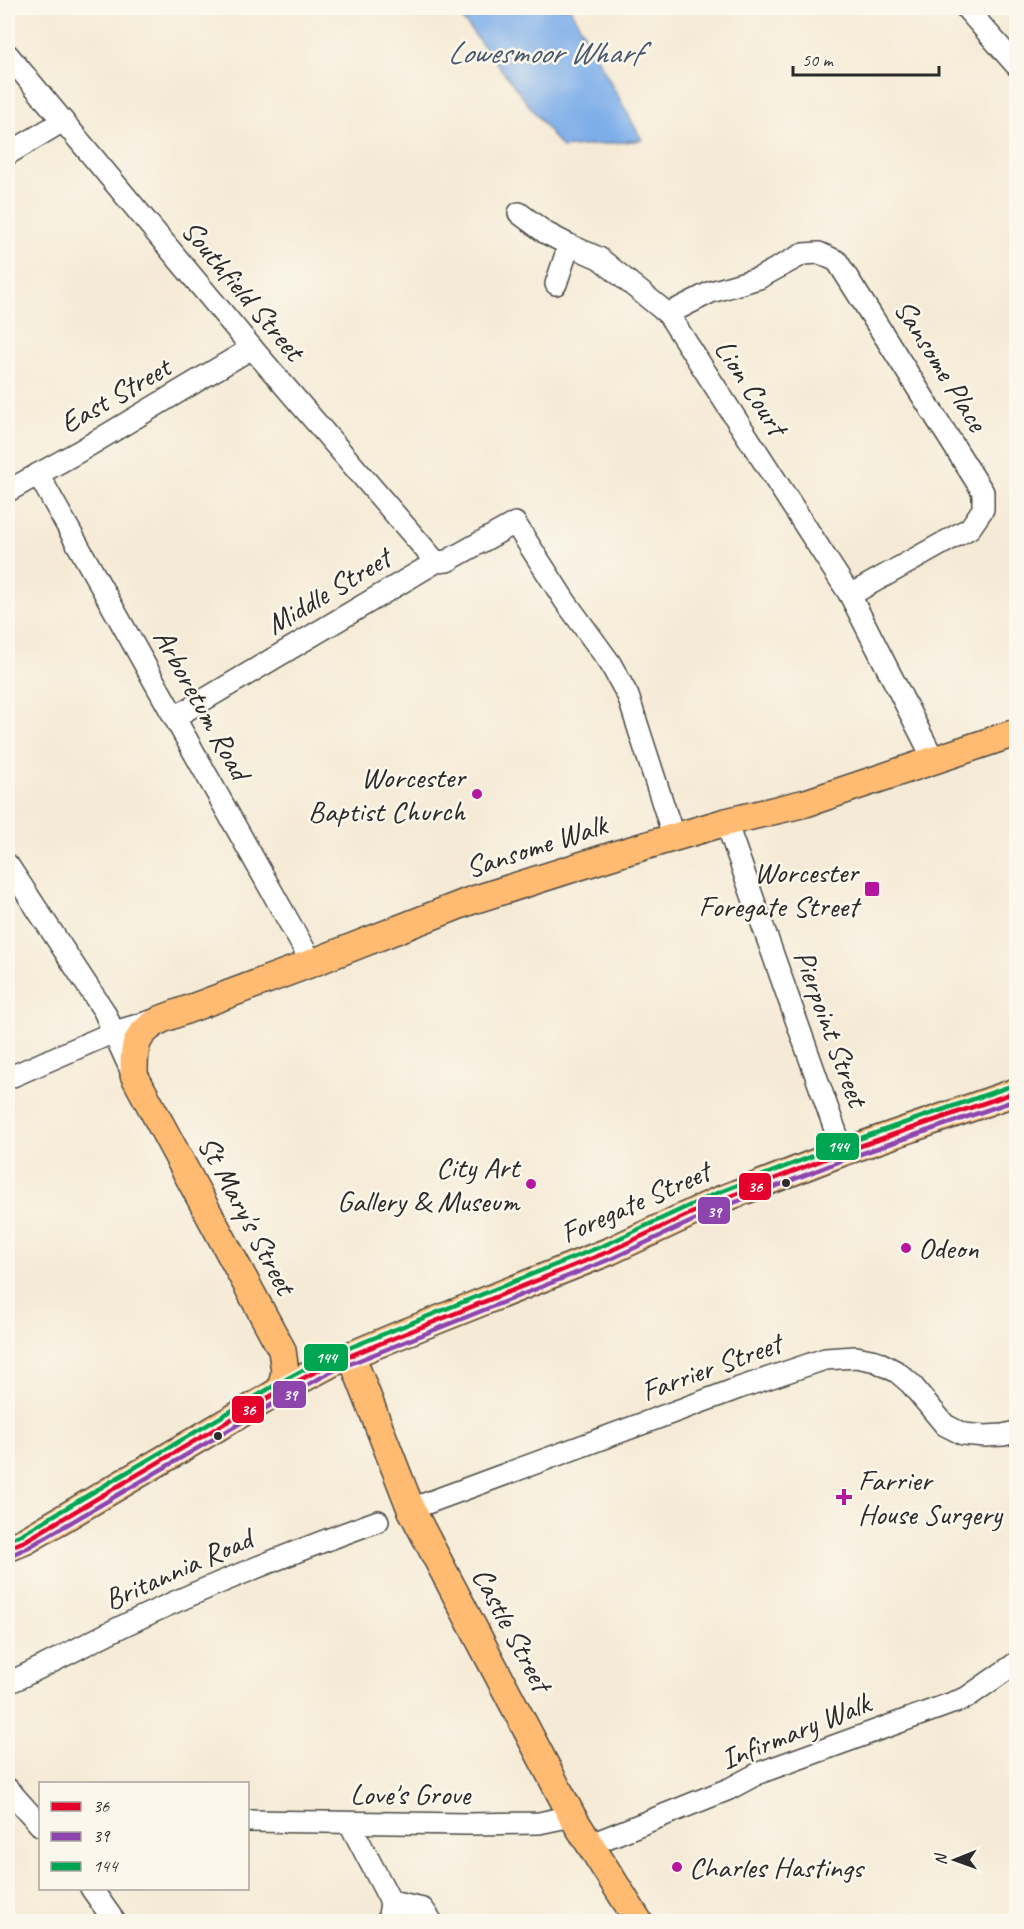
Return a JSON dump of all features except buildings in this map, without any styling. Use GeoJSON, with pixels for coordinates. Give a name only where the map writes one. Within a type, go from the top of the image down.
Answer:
{"type":"FeatureCollection","features":[{"type":"Feature","properties":{"kind":"main road"},"geometry":{"type":"LineString","coordinates":[[934,760],[1017,734]]}},
{"type":"Feature","properties":{"kind":"main road","name":"Sansome Walk"},"geometry":{"type":"LineString","coordinates":[[164,1018],[470,901],[726,822],[806,803],[934,760]]}},
{"type":"Feature","properties":{"kind":"main road"},"geometry":{"type":"LineString","coordinates":[[134,1075],[136,1041],[147,1027],[164,1018]]}},
{"type":"Feature","properties":{"kind":"main road","name":"St Mary's Street"},"geometry":{"type":"LineString","coordinates":[[134,1075],[282,1350],[285,1372],[281,1390]]}},
{"type":"Feature","properties":{"kind":"main road","name":"Foregate Street"},"geometry":{"type":"LineString","coordinates":[[8,1548],[25,1541],[281,1390],[351,1355],[610,1251],[715,1202],[843,1152],[1017,1092]]}},
{"type":"Feature","properties":{"kind":"main road","name":"Castle Street"},"geometry":{"type":"LineString","coordinates":[[351,1355],[411,1509],[572,1816],[639,1922]]}},
{"type":"Feature","properties":{"kind":"street"},"geometry":{"type":"LineString","coordinates":[[966,8],[1017,65]]}},
{"type":"Feature","properties":{"kind":"street","name":"Southfield Street"},"geometry":{"type":"LineString","coordinates":[[8,55],[252,348],[436,562]]}},
{"type":"Feature","properties":{"kind":"street"},"geometry":{"type":"LineString","coordinates":[[8,154],[63,121]]}},
{"type":"Feature","properties":{"kind":"street","name":"Lion Court"},"geometry":{"type":"LineString","coordinates":[[519,213],[546,233],[599,258],[668,314],[850,595]]}},
{"type":"Feature","properties":{"kind":"street"},"geometry":{"type":"LineString","coordinates":[[556,284],[569,245]]}},
{"type":"Feature","properties":{"kind":"street","name":"Sansome Place"},"geometry":{"type":"LineString","coordinates":[[668,314],[711,292],[759,278],[803,254],[819,253],[837,261],[983,492],[983,509],[970,528],[850,595]]}},
{"type":"Feature","properties":{"kind":"street","name":"East Street"},"geometry":{"type":"LineString","coordinates":[[8,491],[252,348]]}},
{"type":"Feature","properties":{"kind":"street","name":"Arboretum Road"},"geometry":{"type":"LineString","coordinates":[[38,474],[312,963]]}},
{"type":"Feature","properties":{"kind":"street","name":"Middle Street"},"geometry":{"type":"LineString","coordinates":[[175,717],[436,562],[447,561],[515,523],[565,601],[610,663],[628,696],[674,838]]}},
{"type":"Feature","properties":{"kind":"street"},"geometry":{"type":"LineString","coordinates":[[850,595],[934,760]]}},
{"type":"Feature","properties":{"kind":"street","name":"Pierpoint Street"},"geometry":{"type":"LineString","coordinates":[[726,822],[843,1152]]}},
{"type":"Feature","properties":{"kind":"street"},"geometry":{"type":"LineString","coordinates":[[8,865],[104,1011],[134,1075]]}},
{"type":"Feature","properties":{"kind":"street","name":"Sansome Walk"},"geometry":{"type":"LineString","coordinates":[[8,1078],[114,1032],[164,1018]]}},
{"type":"Feature","properties":{"kind":"street","name":"Farrier Street"},"geometry":{"type":"LineString","coordinates":[[411,1509],[739,1388],[825,1359],[856,1357],[876,1361],[897,1372],[911,1384],[945,1425],[963,1434],[985,1436],[1017,1432]]}},
{"type":"Feature","properties":{"kind":"street","name":"Britannia Road"},"geometry":{"type":"LineString","coordinates":[[8,1683],[126,1624],[273,1559],[378,1521]]}},
{"type":"Feature","properties":{"kind":"street","name":"Infirmary Walk"},"geometry":{"type":"LineString","coordinates":[[590,1845],[729,1789],[759,1773],[966,1698],[1017,1663]]}},
{"type":"Feature","properties":{"kind":"street"},"geometry":{"type":"LineString","coordinates":[[8,1789],[39,1824]]}},
{"type":"Feature","properties":{"kind":"street","name":"Love's Grove"},"geometry":{"type":"LineString","coordinates":[[249,1821],[350,1824],[539,1823],[572,1816]]}},
{"type":"Feature","properties":{"kind":"street"},"geometry":{"type":"LineString","coordinates":[[350,1824],[389,1912],[423,1910],[432,1922]]}},
{"type":"Feature","properties":{"kind":"street"},"geometry":{"type":"LineString","coordinates":[[92,1890],[115,1922]]}},
{"type":"Feature","properties":{"kind":"water","name":"Lowesmoor Wharf"},"geometry":{"type":"Polygon","coordinates":[[[454,8],[570,8],[642,140],[562,148],[454,8]]]}},
{"type":"Feature","properties":{"kind":"transit line","name":"144"},"geometry":{"type":"LineString","coordinates":[[8,1540],[329,1356],[607,1244],[712,1195],[841,1145],[1014,1085]]}},
{"type":"Feature","properties":{"kind":"transit line","name":"36"},"geometry":{"type":"LineString","coordinates":[[8,1548],[25,1541],[281,1390],[332,1363],[610,1251],[715,1202],[843,1152],[1016,1092]]}},
{"type":"Feature","properties":{"kind":"transit line","name":"39"},"geometry":{"type":"LineString","coordinates":[[11,1555],[29,1547],[335,1370],[613,1258],[718,1209],[846,1159],[1016,1100]]}},
{"type":"Feature","properties":{"kind":"place","name":"Worcester Baptist Church"},"geometry":{"type":"Point","coordinates":[477,794]}},
{"type":"Feature","properties":{"kind":"place","name":"Worcester Foregate Street"},"geometry":{"type":"Point","coordinates":[872,889]}},
{"type":"Feature","properties":{"kind":"place","name":"City Art Gallery & Museum"},"geometry":{"type":"Point","coordinates":[531,1184]}},
{"type":"Feature","properties":{"kind":"place","name":"Odeon"},"geometry":{"type":"Point","coordinates":[906,1248]}},
{"type":"Feature","properties":{"kind":"place","name":"Farrier House Surgery"},"geometry":{"type":"Point","coordinates":[844,1497]}},
{"type":"Feature","properties":{"kind":"place","name":"Charles Hastings"},"geometry":{"type":"Point","coordinates":[677,1867]}}]}
